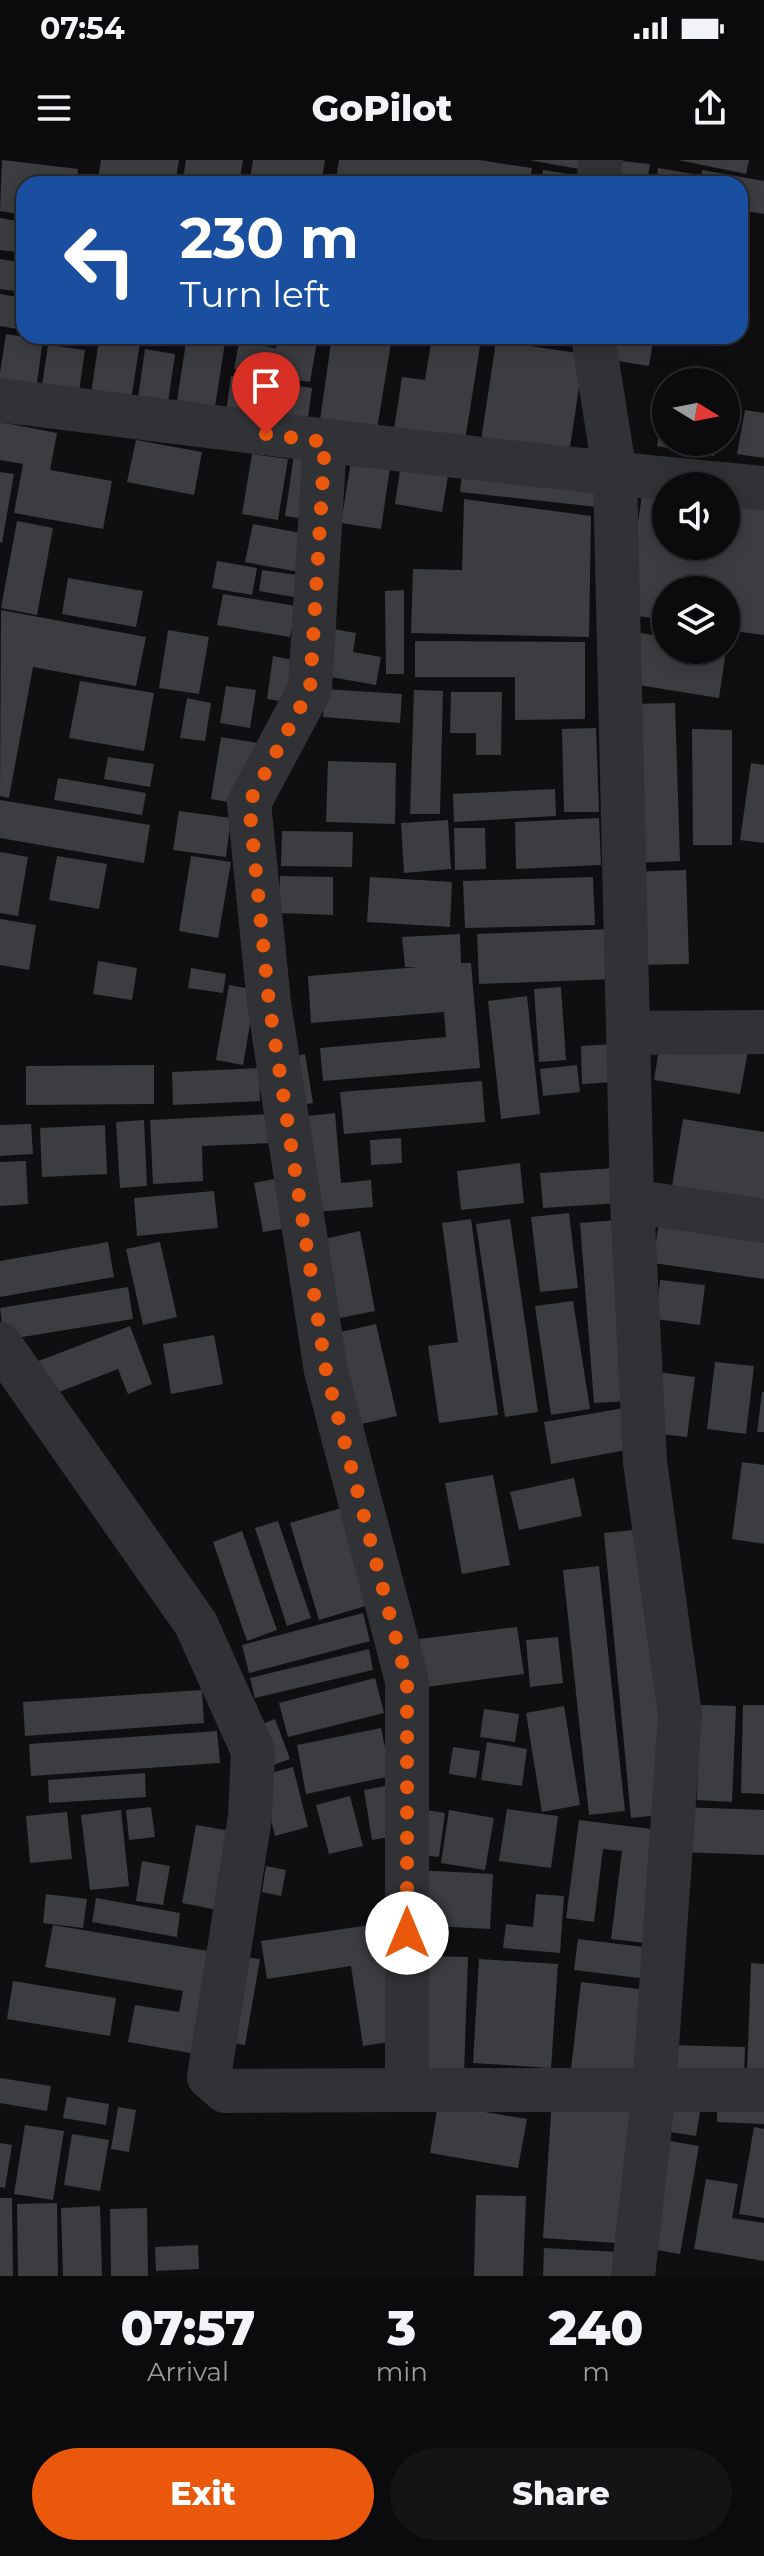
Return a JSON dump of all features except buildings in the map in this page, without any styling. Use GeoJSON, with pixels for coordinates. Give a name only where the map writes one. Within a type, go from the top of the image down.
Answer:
{"type":"FeatureCollection","features":[{"type":"Feature","properties":{"kind":"street"},"geometry":{"type":"LineString","coordinates":[[594,344],[615,475],[632,1201],[645,1462],[680,1715],[654,2090],[633,2276]]}},
{"type":"Feature","properties":{"kind":"street"},"geometry":{"type":"LineString","coordinates":[[0,400],[325,442],[615,475],[764,488]]}},
{"type":"Feature","properties":{"kind":"street"},"geometry":{"type":"LineString","coordinates":[[325,442],[310,689],[249,803],[269,1003],[326,1371],[407,1681],[407,2090]]}},
{"type":"Feature","properties":{"kind":"street"},"geometry":{"type":"LineString","coordinates":[[630,1033],[764,1032]]}},
{"type":"Feature","properties":{"kind":"street"},"geometry":{"type":"LineString","coordinates":[[632,1201],[764,1221]]}},
{"type":"Feature","properties":{"kind":"street"},"geometry":{"type":"LineString","coordinates":[[0,1344],[196,1624],[253,1751],[250,1817],[209,2077],[225,2091],[764,2090]]}},
{"type":"Feature","properties":{"kind":"route"},"geometry":{"type":"LineString","coordinates":[[266,434],[325,442],[310,689],[249,803],[269,1003],[326,1371],[407,1681],[407,1933]]}}]}
